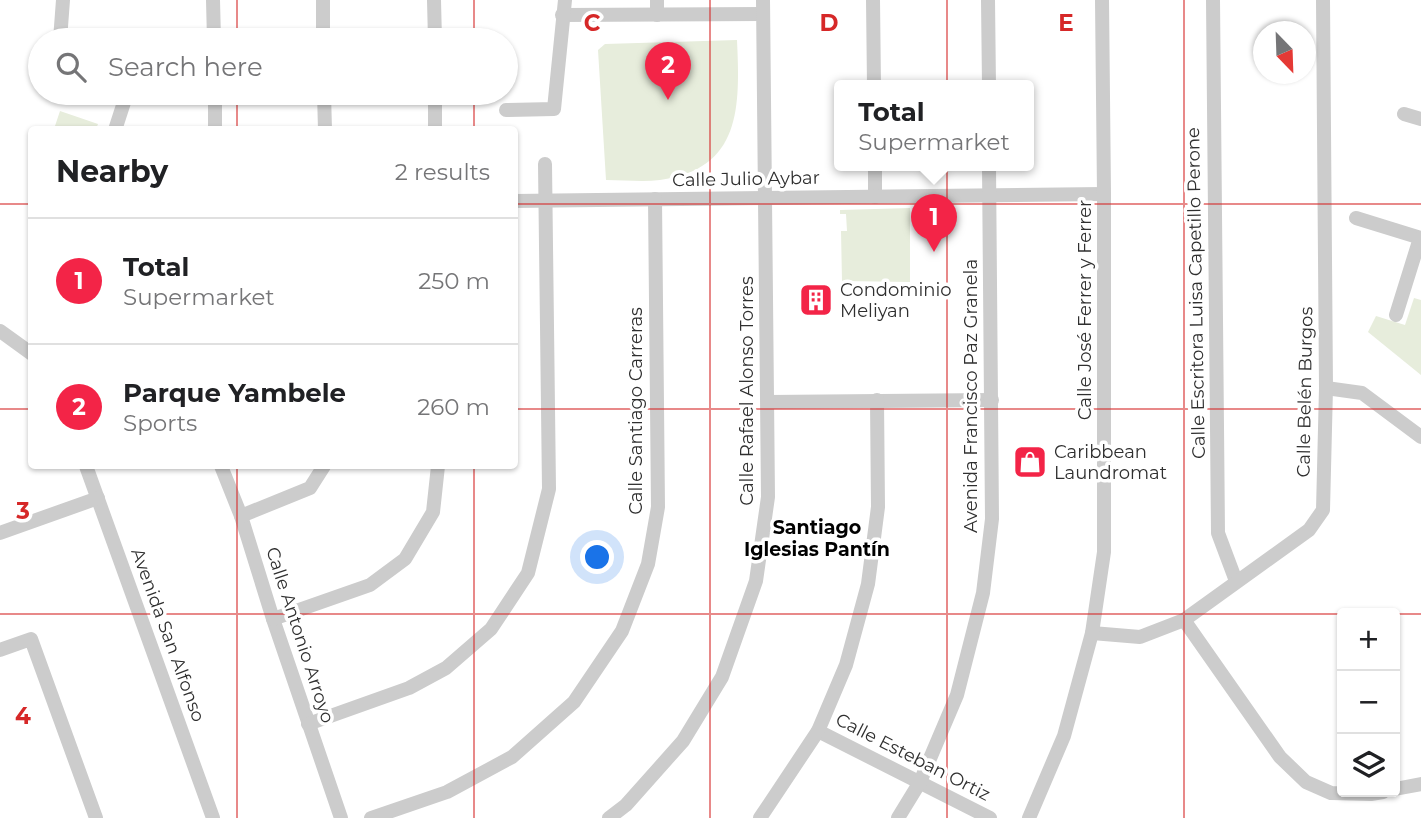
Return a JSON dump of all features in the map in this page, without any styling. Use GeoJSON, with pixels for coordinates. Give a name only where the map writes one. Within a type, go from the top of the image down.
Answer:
{"type":"FeatureCollection","features":[{"type":"Feature","properties":{"kind":"street"},"geometry":{"type":"LineString","coordinates":[[61,28],[63,0]]}},
{"type":"Feature","properties":{"kind":"street"},"geometry":{"type":"LineString","coordinates":[[213,0],[214,28]]}},
{"type":"Feature","properties":{"kind":"street"},"geometry":{"type":"LineString","coordinates":[[323,0],[323,28]]}},
{"type":"Feature","properties":{"kind":"street"},"geometry":{"type":"LineString","coordinates":[[434,0],[435,28]]}},
{"type":"Feature","properties":{"kind":"street"},"geometry":{"type":"LineString","coordinates":[[873,0],[874,80]]}},
{"type":"Feature","properties":{"kind":"street"},"geometry":{"type":"LineString","coordinates":[[988,0],[989,80]]}},
{"type":"Feature","properties":{"kind":"street","name":"Calle José Ferrer y Ferrer"},"geometry":{"type":"LineString","coordinates":[[1029,818],[1064,736],[1092,633],[1104,552],[1102,0]]}},
{"type":"Feature","properties":{"kind":"street","name":"Calle Escritora Luisa Capetillo Perone"},"geometry":{"type":"LineString","coordinates":[[1213,0],[1218,533],[1236,581]]}},
{"type":"Feature","properties":{"kind":"street","name":"Calle Belén Burgos"},"geometry":{"type":"LineString","coordinates":[[1092,633],[1140,637],[1184,620],[1309,530],[1323,510],[1326,388],[1324,0]]}},
{"type":"Feature","properties":{"kind":"street"},"geometry":{"type":"LineString","coordinates":[[506,110],[554,108],[564,7],[763,7]]}},
{"type":"Feature","properties":{"kind":"street","name":"Calle Rafael Alonso Torres"},"geometry":{"type":"LineString","coordinates":[[609,818],[626,805],[682,741],[722,677],[757,582],[768,497],[763,7]]}},
{"type":"Feature","properties":{"kind":"street"},"geometry":{"type":"LineString","coordinates":[[116,126],[123,105]]}},
{"type":"Feature","properties":{"kind":"street"},"geometry":{"type":"LineString","coordinates":[[215,105],[215,126]]}},
{"type":"Feature","properties":{"kind":"street"},"geometry":{"type":"LineString","coordinates":[[324,105],[325,126]]}},
{"type":"Feature","properties":{"kind":"street"},"geometry":{"type":"LineString","coordinates":[[435,105],[435,126]]}},
{"type":"Feature","properties":{"kind":"street"},"geometry":{"type":"LineString","coordinates":[[1404,114],[1421,119]]}},
{"type":"Feature","properties":{"kind":"street"},"geometry":{"type":"LineString","coordinates":[[309,724],[409,688],[446,668],[491,629],[528,573],[549,489],[545,164]]}},
{"type":"Feature","properties":{"kind":"street"},"geometry":{"type":"LineString","coordinates":[[875,171],[875,197]]}},
{"type":"Feature","properties":{"kind":"street","name":"Avenida Francisco Paz Granela"},"geometry":{"type":"LineString","coordinates":[[898,818],[920,782],[957,695],[983,593],[992,519],[989,171]]}},
{"type":"Feature","properties":{"kind":"street","name":"Calle Julio Aybar"},"geometry":{"type":"LineString","coordinates":[[518,201],[1104,194]]}},
{"type":"Feature","properties":{"kind":"street","name":"Calle Santiago Carreras"},"geometry":{"type":"LineString","coordinates":[[371,818],[447,792],[512,757],[574,702],[622,631],[648,564],[658,507],[655,199]]}},
{"type":"Feature","properties":{"kind":"street"},"geometry":{"type":"LineString","coordinates":[[1356,218],[1420,238],[1396,315]]}},
{"type":"Feature","properties":{"kind":"street"},"geometry":{"type":"LineString","coordinates":[[0,331],[28,351]]}},
{"type":"Feature","properties":{"kind":"street"},"geometry":{"type":"LineString","coordinates":[[1326,388],[1362,393],[1421,437]]}},
{"type":"Feature","properties":{"kind":"street"},"geometry":{"type":"LineString","coordinates":[[760,818],[818,731],[846,665],[868,584],[878,507],[877,400]]}},
{"type":"Feature","properties":{"kind":"street"},"geometry":{"type":"LineString","coordinates":[[768,402],[992,400]]}},
{"type":"Feature","properties":{"kind":"street","name":"Avenida San Alfonso"},"geometry":{"type":"LineString","coordinates":[[87,469],[213,818]]}},
{"type":"Feature","properties":{"kind":"street","name":"Calle Antonio Arroyo"},"geometry":{"type":"LineString","coordinates":[[222,469],[241,516],[341,818]]}},
{"type":"Feature","properties":{"kind":"street"},"geometry":{"type":"LineString","coordinates":[[241,516],[310,488],[322,469]]}},
{"type":"Feature","properties":{"kind":"street"},"geometry":{"type":"LineString","coordinates":[[273,619],[370,585],[405,559],[433,512],[438,469]]}},
{"type":"Feature","properties":{"kind":"street"},"geometry":{"type":"LineString","coordinates":[[0,533],[98,498]]}},
{"type":"Feature","properties":{"kind":"street"},"geometry":{"type":"LineString","coordinates":[[1184,620],[1280,757],[1306,782],[1337,793]]}},
{"type":"Feature","properties":{"kind":"street"},"geometry":{"type":"LineString","coordinates":[[0,650],[31,639],[96,818]]}},
{"type":"Feature","properties":{"kind":"street","name":"Calle Esteban Ortiz"},"geometry":{"type":"LineString","coordinates":[[818,731],[990,818]]}},
{"type":"Feature","properties":{"kind":"street"},"geometry":{"type":"LineString","coordinates":[[1400,788],[1421,784]]}},
{"type":"Feature","properties":{"kind":"green space"},"geometry":{"type":"Polygon","coordinates":[[[737,40],[736,110],[730,131],[721,148],[707,163],[687,174],[660,180],[606,180],[598,50],[605,44],[737,40]]]}},
{"type":"Feature","properties":{"kind":"green space"},"geometry":{"type":"Polygon","coordinates":[[[60,111],[98,124],[97,126],[55,126],[60,111]]]}},
{"type":"Feature","properties":{"kind":"green space"},"geometry":{"type":"Polygon","coordinates":[[[910,208],[910,282],[842,281],[841,231],[847,231],[846,214],[840,214],[840,210],[910,208]]]}},
{"type":"Feature","properties":{"kind":"green space"},"geometry":{"type":"Polygon","coordinates":[[[1414,298],[1421,300],[1421,375],[1368,332],[1376,316],[1405,325],[1414,298]]]}},
{"type":"Feature","properties":{"kind":"place","name":"Parque Yambele"},"geometry":{"type":"Point","coordinates":[668,100]}},
{"type":"Feature","properties":{"kind":"place","name":"Total"},"geometry":{"type":"Point","coordinates":[934,252]}},
{"type":"Feature","properties":{"kind":"place","name":"Condominio Meliyan"},"geometry":{"type":"Point","coordinates":[816,300]}},
{"type":"Feature","properties":{"kind":"place","name":"Caribbean Laundromat"},"geometry":{"type":"Point","coordinates":[1030,462]}},
{"type":"Feature","properties":{"kind":"district","name":"Santiago Iglesias Pantín"},"geometry":{"type":"Point","coordinates":[817,538]}}]}
